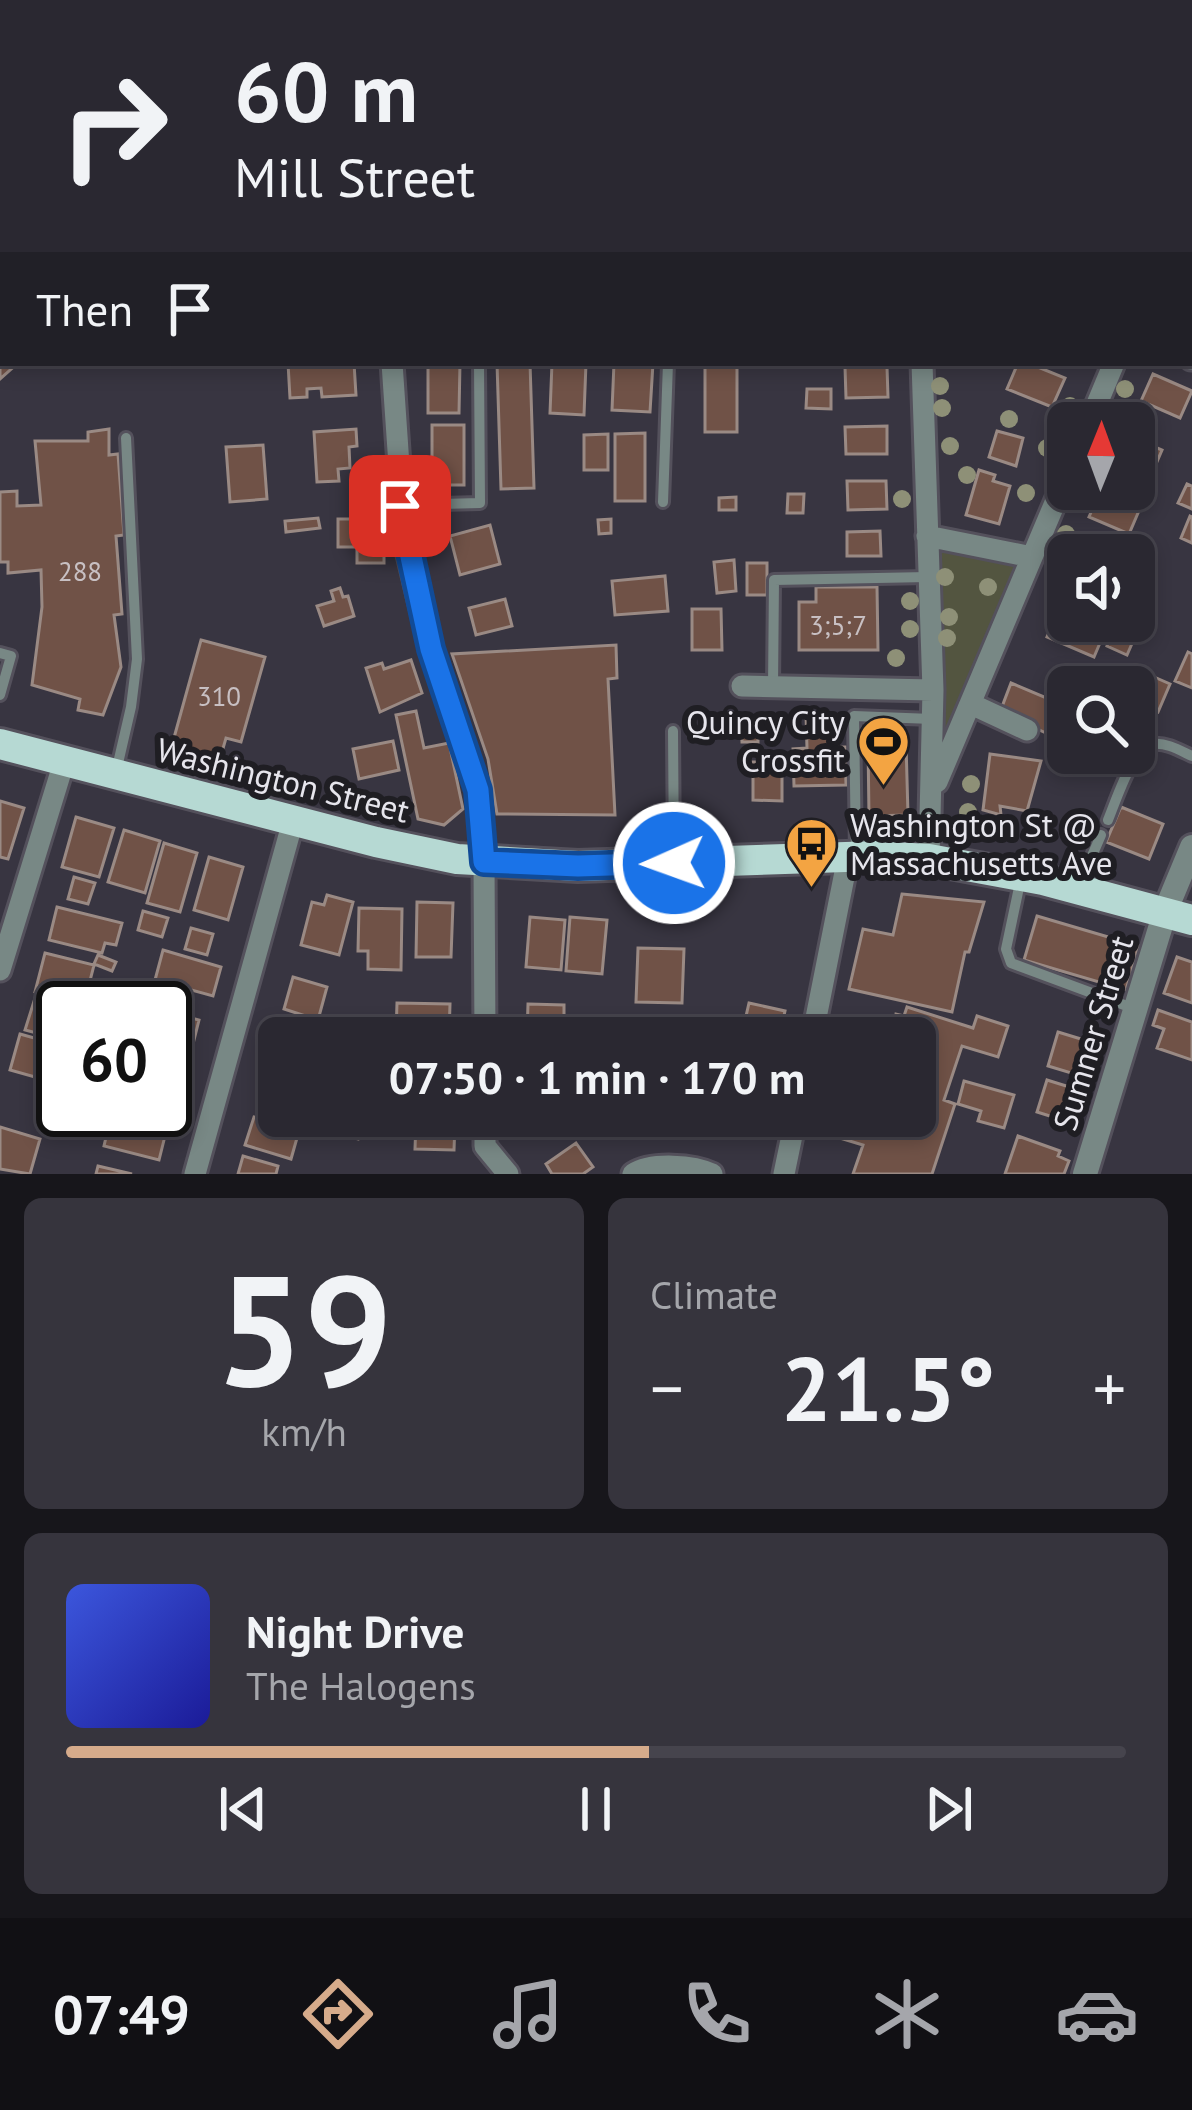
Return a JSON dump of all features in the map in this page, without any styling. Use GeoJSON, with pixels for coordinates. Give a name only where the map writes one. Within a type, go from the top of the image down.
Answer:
{"type":"FeatureCollection","features":[{"type":"Feature","properties":{"kind":"main road","name":"Washington Street"},"geometry":{"type":"LineString","coordinates":[[0,744],[293,821],[484,862],[578,866],[929,859],[1021,874],[1178,916]]}},
{"type":"Feature","properties":{"kind":"street"},"geometry":{"type":"LineString","coordinates":[[392,366],[400,506],[431,649],[478,790],[484,862],[485,1017]]}},
{"type":"Feature","properties":{"kind":"street"},"geometry":{"type":"LineString","coordinates":[[922,366],[933,690],[929,859]]}},
{"type":"Feature","properties":{"kind":"street"},"geometry":{"type":"LineString","coordinates":[[1098,402],[1113,366]]}},
{"type":"Feature","properties":{"kind":"street"},"geometry":{"type":"LineString","coordinates":[[932,793],[1052,510]]}},
{"type":"Feature","properties":{"kind":"street"},"geometry":{"type":"LineString","coordinates":[[927,536],[1032,557]]}},
{"type":"Feature","properties":{"kind":"street"},"geometry":{"type":"LineString","coordinates":[[742,686],[933,690]]}},
{"type":"Feature","properties":{"kind":"street"},"geometry":{"type":"LineString","coordinates":[[971,704],[1027,730]]}},
{"type":"Feature","properties":{"kind":"street"},"geometry":{"type":"LineString","coordinates":[[0,970],[64,762]]}},
{"type":"Feature","properties":{"kind":"street"},"geometry":{"type":"LineString","coordinates":[[195,1174],[293,821]]}},
{"type":"Feature","properties":{"kind":"street","name":"Sumner Street"},"geometry":{"type":"LineString","coordinates":[[1085,1174],[1135,1009],[1178,916],[1192,847]]}},
{"type":"Feature","properties":{"kind":"street"},"geometry":{"type":"LineString","coordinates":[[817,1017],[852,857]]}},
{"type":"Feature","properties":{"kind":"street"},"geometry":{"type":"LineString","coordinates":[[485,1137],[485,1146],[508,1174]]}},
{"type":"Feature","properties":{"kind":"street"},"geometry":{"type":"LineString","coordinates":[[784,1174],[792,1137]]}},
{"type":"Feature","properties":{"kind":"street"},"geometry":{"type":"LineString","coordinates":[[633,1174],[642,1168],[702,1169],[712,1174]]}},
{"type":"Feature","properties":{"kind":"lane"},"geometry":{"type":"LineString","coordinates":[[400,506],[480,503],[479,366]]}},
{"type":"Feature","properties":{"kind":"lane"},"geometry":{"type":"LineString","coordinates":[[663,502],[668,366]]}},
{"type":"Feature","properties":{"kind":"lane"},"geometry":{"type":"LineString","coordinates":[[115,775],[137,659],[126,438]]}},
{"type":"Feature","properties":{"kind":"lane"},"geometry":{"type":"LineString","coordinates":[[773,687],[774,580],[928,577]]}},
{"type":"Feature","properties":{"kind":"lane"},"geometry":{"type":"LineString","coordinates":[[0,695],[6,654]]}},
{"type":"Feature","properties":{"kind":"lane"},"geometry":{"type":"LineString","coordinates":[[852,857],[854,688]]}},
{"type":"Feature","properties":{"kind":"lane"},"geometry":{"type":"LineString","coordinates":[[854,716],[933,719]]}},
{"type":"Feature","properties":{"kind":"lane"},"geometry":{"type":"LineString","coordinates":[[673,731],[674,863]]}},
{"type":"Feature","properties":{"kind":"lane"},"geometry":{"type":"LineString","coordinates":[[1108,820],[1139,751],[1151,743],[1192,756]]}},
{"type":"Feature","properties":{"kind":"lane"},"geometry":{"type":"LineString","coordinates":[[1078,889],[1101,836]]}},
{"type":"Feature","properties":{"kind":"lane"},"geometry":{"type":"LineString","coordinates":[[1021,874],[1006,949],[1011,963],[1135,1009]]}},
{"type":"Feature","properties":{"kind":"green space"},"geometry":{"type":"Polygon","coordinates":[[[936,550],[1022,564],[942,743],[936,550]]]}},
{"type":"Feature","properties":{"kind":"building"},"geometry":{"type":"Polygon","coordinates":[[[0,366],[15,366],[0,379],[0,366]]]}},
{"type":"Feature","properties":{"kind":"building"},"geometry":{"type":"Polygon","coordinates":[[[288,366],[354,366],[356,395],[322,397],[321,388],[307,389],[307,397],[290,398],[288,366]]]}},
{"type":"Feature","properties":{"kind":"building"},"geometry":{"type":"Polygon","coordinates":[[[428,366],[460,366],[459,413],[428,413],[428,366]]]}},
{"type":"Feature","properties":{"kind":"building"},"geometry":{"type":"Polygon","coordinates":[[[497,366],[530,366],[534,488],[501,489],[497,366]]]}},
{"type":"Feature","properties":{"kind":"building"},"geometry":{"type":"Polygon","coordinates":[[[552,366],[586,366],[584,415],[550,413],[552,366]]]}},
{"type":"Feature","properties":{"kind":"building"},"geometry":{"type":"Polygon","coordinates":[[[614,366],[653,366],[650,412],[612,410],[614,366]]]}},
{"type":"Feature","properties":{"kind":"building"},"geometry":{"type":"Polygon","coordinates":[[[705,366],[737,366],[737,432],[705,432],[705,366]]]}},
{"type":"Feature","properties":{"kind":"building"},"geometry":{"type":"Polygon","coordinates":[[[1017,366],[1035,366],[1065,378],[1054,402],[1047,405],[1007,389],[1017,366]]]}},
{"type":"Feature","properties":{"kind":"building"},"geometry":{"type":"Polygon","coordinates":[[[845,367],[887,367],[888,397],[846,398],[845,367]]]}},
{"type":"Feature","properties":{"kind":"building"},"geometry":{"type":"Polygon","coordinates":[[[1153,374],[1192,391],[1180,418],[1155,407],[1155,402],[1141,401],[1153,374]]]}},
{"type":"Feature","properties":{"kind":"building"},"geometry":{"type":"Polygon","coordinates":[[[807,389],[831,389],[831,409],[806,408],[807,389]]]}},
{"type":"Feature","properties":{"kind":"building"},"geometry":{"type":"Polygon","coordinates":[[[432,425],[464,425],[464,485],[432,485],[432,425]]]}},
{"type":"Feature","properties":{"kind":"building"},"geometry":{"type":"Polygon","coordinates":[[[887,426],[887,454],[846,454],[845,427],[887,426]]]}},
{"type":"Feature","properties":{"kind":"building"},"geometry":{"type":"Polygon","coordinates":[[[109,429],[109,455],[118,454],[124,535],[116,536],[122,614],[114,615],[121,667],[103,715],[78,710],[80,699],[32,685],[42,607],[41,570],[8,573],[8,562],[0,562],[0,492],[17,491],[17,506],[41,505],[35,441],[88,441],[88,432],[109,429]]]}},
{"type":"Feature","properties":{"kind":"building"},"geometry":{"type":"Polygon","coordinates":[[[356,429],[357,446],[349,447],[350,468],[338,469],[339,481],[317,482],[314,432],[356,429]]]}},
{"type":"Feature","properties":{"kind":"building"},"geometry":{"type":"Polygon","coordinates":[[[997,431],[1023,438],[1016,466],[989,457],[997,431]]]}},
{"type":"Feature","properties":{"kind":"building"},"geometry":{"type":"Polygon","coordinates":[[[645,433],[645,501],[615,501],[615,434],[645,433]]]}},
{"type":"Feature","properties":{"kind":"building"},"geometry":{"type":"Polygon","coordinates":[[[608,434],[608,470],[584,470],[584,435],[608,434]]]}},
{"type":"Feature","properties":{"kind":"building"},"geometry":{"type":"Polygon","coordinates":[[[263,445],[267,499],[230,502],[226,447],[263,445]]]}},
{"type":"Feature","properties":{"kind":"building"},"geometry":{"type":"Polygon","coordinates":[[[979,470],[1010,486],[999,524],[966,515],[979,470]]]}},
{"type":"Feature","properties":{"kind":"building"},"geometry":{"type":"Polygon","coordinates":[[[847,481],[886,481],[887,509],[848,510],[847,481]]]}},
{"type":"Feature","properties":{"kind":"building"},"geometry":{"type":"Polygon","coordinates":[[[1187,484],[1192,486],[1192,509],[1178,503],[1187,484]]]}},
{"type":"Feature","properties":{"kind":"building"},"geometry":{"type":"Polygon","coordinates":[[[788,494],[804,494],[803,513],[787,513],[788,494]]]}},
{"type":"Feature","properties":{"kind":"building"},"geometry":{"type":"Polygon","coordinates":[[[736,497],[736,510],[719,510],[719,498],[736,497]]]}},
{"type":"Feature","properties":{"kind":"building"},"geometry":{"type":"Polygon","coordinates":[[[1092,510],[1139,510],[1129,534],[1089,517],[1092,510]]]}},
{"type":"Feature","properties":{"kind":"building"},"geometry":{"type":"Polygon","coordinates":[[[1192,517],[1192,543],[1181,538],[1192,517]]]}},
{"type":"Feature","properties":{"kind":"building"},"geometry":{"type":"Polygon","coordinates":[[[318,518],[320,528],[286,532],[285,521],[318,518]]]}},
{"type":"Feature","properties":{"kind":"building"},"geometry":{"type":"Polygon","coordinates":[[[338,519],[384,519],[384,563],[357,563],[357,547],[338,547],[338,519]]]}},
{"type":"Feature","properties":{"kind":"building"},"geometry":{"type":"Polygon","coordinates":[[[611,519],[611,533],[599,534],[598,520],[611,519]]]}},
{"type":"Feature","properties":{"kind":"building"},"geometry":{"type":"Polygon","coordinates":[[[490,525],[500,564],[460,575],[450,536],[490,525]]]}},
{"type":"Feature","properties":{"kind":"building"},"geometry":{"type":"Polygon","coordinates":[[[880,531],[881,556],[847,556],[847,532],[880,531]]]}},
{"type":"Feature","properties":{"kind":"building"},"geometry":{"type":"Polygon","coordinates":[[[734,560],[736,591],[717,593],[714,562],[734,560]]]}},
{"type":"Feature","properties":{"kind":"building"},"geometry":{"type":"Polygon","coordinates":[[[747,563],[767,563],[767,595],[747,595],[747,563]]]}},
{"type":"Feature","properties":{"kind":"building"},"geometry":{"type":"Polygon","coordinates":[[[665,576],[668,611],[615,615],[612,581],[665,576]]]}},
{"type":"Feature","properties":{"kind":"building"},"geometry":{"type":"Polygon","coordinates":[[[816,587],[877,587],[878,650],[799,650],[799,602],[816,602],[816,587]]]}},
{"type":"Feature","properties":{"kind":"building"},"geometry":{"type":"Polygon","coordinates":[[[340,588],[354,616],[324,626],[317,606],[334,601],[331,591],[340,588]]]}},
{"type":"Feature","properties":{"kind":"building"},"geometry":{"type":"Polygon","coordinates":[[[505,599],[512,626],[476,635],[469,608],[505,599]]]}},
{"type":"Feature","properties":{"kind":"building"},"geometry":{"type":"Polygon","coordinates":[[[692,609],[721,609],[722,650],[692,650],[692,609]]]}},
{"type":"Feature","properties":{"kind":"building"},"geometry":{"type":"Polygon","coordinates":[[[201,640],[265,657],[241,742],[226,738],[220,759],[172,745],[201,640]]]}},
{"type":"Feature","properties":{"kind":"building"},"geometry":{"type":"Polygon","coordinates":[[[1059,642],[1100,642],[1094,657],[1059,642]]]}},
{"type":"Feature","properties":{"kind":"building"},"geometry":{"type":"Polygon","coordinates":[[[1109,642],[1133,642],[1127,655],[1107,646],[1109,642]]]}},
{"type":"Feature","properties":{"kind":"building"},"geometry":{"type":"Polygon","coordinates":[[[616,645],[617,678],[608,679],[615,815],[497,814],[488,759],[452,654],[616,645]]]}},
{"type":"Feature","properties":{"kind":"building"},"geometry":{"type":"Polygon","coordinates":[[[1188,652],[1192,654],[1192,688],[1175,681],[1188,652]]]}},
{"type":"Feature","properties":{"kind":"building"},"geometry":{"type":"Polygon","coordinates":[[[411,660],[422,693],[380,712],[366,668],[382,663],[384,669],[411,660]]]}},
{"type":"Feature","properties":{"kind":"building"},"geometry":{"type":"Polygon","coordinates":[[[1155,677],[1170,684],[1155,711],[1155,677]]]}},
{"type":"Feature","properties":{"kind":"building"},"geometry":{"type":"Polygon","coordinates":[[[1011,683],[1047,698],[1047,733],[1000,712],[1011,683]]]}},
{"type":"Feature","properties":{"kind":"building"},"geometry":{"type":"Polygon","coordinates":[[[416,711],[424,748],[449,743],[463,809],[444,825],[418,819],[396,715],[416,711]]]}},
{"type":"Feature","properties":{"kind":"building"},"geometry":{"type":"Polygon","coordinates":[[[831,713],[832,747],[845,747],[846,785],[794,786],[793,749],[807,748],[806,714],[831,713]]]}},
{"type":"Feature","properties":{"kind":"building"},"geometry":{"type":"Polygon","coordinates":[[[741,716],[758,717],[758,742],[742,742],[741,716]]]}},
{"type":"Feature","properties":{"kind":"building"},"geometry":{"type":"Polygon","coordinates":[[[393,741],[399,770],[359,779],[353,749],[393,741]]]}},
{"type":"Feature","properties":{"kind":"building"},"geometry":{"type":"Polygon","coordinates":[[[868,743],[906,743],[908,815],[869,816],[868,743]]]}},
{"type":"Feature","properties":{"kind":"building"},"geometry":{"type":"Polygon","coordinates":[[[990,754],[1041,761],[1027,811],[1000,806],[1001,815],[983,810],[990,754]]]}},
{"type":"Feature","properties":{"kind":"building"},"geometry":{"type":"Polygon","coordinates":[[[753,762],[782,762],[782,801],[753,800],[753,762]]]}},
{"type":"Feature","properties":{"kind":"building"},"geometry":{"type":"Polygon","coordinates":[[[0,801],[24,808],[8,859],[0,857],[0,801]]]}},
{"type":"Feature","properties":{"kind":"building"},"geometry":{"type":"Polygon","coordinates":[[[1121,807],[1163,824],[1149,859],[1106,842],[1121,807]]]}},
{"type":"Feature","properties":{"kind":"building"},"geometry":{"type":"Polygon","coordinates":[[[76,817],[114,828],[99,877],[62,867],[76,817]]]}},
{"type":"Feature","properties":{"kind":"building"},"geometry":{"type":"Polygon","coordinates":[[[124,830],[160,841],[145,893],[108,882],[124,830]]]}},
{"type":"Feature","properties":{"kind":"building"},"geometry":{"type":"Polygon","coordinates":[[[164,843],[197,853],[180,912],[147,903],[164,843]]]}},
{"type":"Feature","properties":{"kind":"building"},"geometry":{"type":"Polygon","coordinates":[[[209,857],[243,867],[228,920],[194,910],[209,857]]]}},
{"type":"Feature","properties":{"kind":"building"},"geometry":{"type":"Polygon","coordinates":[[[74,877],[95,883],[88,904],[68,899],[74,877]]]}},
{"type":"Feature","properties":{"kind":"building"},"geometry":{"type":"Polygon","coordinates":[[[902,894],[984,902],[969,952],[965,952],[952,1012],[849,989],[863,929],[893,935],[902,894]]]}},
{"type":"Feature","properties":{"kind":"building"},"geometry":{"type":"Polygon","coordinates":[[[327,895],[353,902],[339,955],[301,945],[312,902],[324,905],[327,895]]]}},
{"type":"Feature","properties":{"kind":"building"},"geometry":{"type":"Polygon","coordinates":[[[417,902],[453,903],[451,957],[416,957],[417,902]]]}},
{"type":"Feature","properties":{"kind":"building"},"geometry":{"type":"Polygon","coordinates":[[[57,907],[122,923],[116,945],[105,943],[102,953],[49,940],[57,907]]]}},
{"type":"Feature","properties":{"kind":"building"},"geometry":{"type":"Polygon","coordinates":[[[359,908],[402,909],[401,970],[368,969],[368,951],[358,951],[359,908]]]}},
{"type":"Feature","properties":{"kind":"building"},"geometry":{"type":"Polygon","coordinates":[[[143,911],[168,918],[162,937],[138,930],[143,911]]]}},
{"type":"Feature","properties":{"kind":"building"},"geometry":{"type":"Polygon","coordinates":[[[1037,916],[1139,946],[1126,990],[1024,960],[1037,916]]]}},
{"type":"Feature","properties":{"kind":"building"},"geometry":{"type":"Polygon","coordinates":[[[530,917],[565,920],[561,970],[526,967],[530,917]]]}},
{"type":"Feature","properties":{"kind":"building"},"geometry":{"type":"Polygon","coordinates":[[[570,917],[607,920],[602,974],[566,971],[570,917]]]}},
{"type":"Feature","properties":{"kind":"building"},"geometry":{"type":"Polygon","coordinates":[[[191,928],[213,934],[207,955],[185,949],[191,928]]]}},
{"type":"Feature","properties":{"kind":"building"},"geometry":{"type":"Polygon","coordinates":[[[638,948],[684,949],[682,1003],[636,1002],[638,948]]]}},
{"type":"Feature","properties":{"kind":"building"},"geometry":{"type":"Polygon","coordinates":[[[163,950],[221,967],[213,996],[192,990],[192,981],[155,980],[163,950]]]}},
{"type":"Feature","properties":{"kind":"building"},"geometry":{"type":"Polygon","coordinates":[[[45,953],[94,965],[90,981],[38,981],[45,953]]]}},
{"type":"Feature","properties":{"kind":"building"},"geometry":{"type":"Polygon","coordinates":[[[98,955],[116,962],[112,971],[94,964],[98,955]]]}},
{"type":"Feature","properties":{"kind":"building"},"geometry":{"type":"Polygon","coordinates":[[[1177,957],[1192,962],[1192,1003],[1164,993],[1177,957]]]}},
{"type":"Feature","properties":{"kind":"building"},"geometry":{"type":"Polygon","coordinates":[[[293,977],[327,987],[319,1017],[284,1009],[293,977]]]}},
{"type":"Feature","properties":{"kind":"building"},"geometry":{"type":"Polygon","coordinates":[[[35,998],[36,998],[36,1033],[25,1030],[35,998]]]}},
{"type":"Feature","properties":{"kind":"building"},"geometry":{"type":"Polygon","coordinates":[[[397,1003],[450,1004],[450,1017],[397,1017],[397,1003]]]}},
{"type":"Feature","properties":{"kind":"building"},"geometry":{"type":"Polygon","coordinates":[[[749,1003],[785,1011],[784,1017],[746,1017],[749,1003]]]}},
{"type":"Feature","properties":{"kind":"building"},"geometry":{"type":"Polygon","coordinates":[[[528,1004],[564,1005],[564,1017],[528,1017],[528,1004]]]}},
{"type":"Feature","properties":{"kind":"building"},"geometry":{"type":"Polygon","coordinates":[[[907,1007],[973,1028],[977,1016],[1008,1026],[998,1057],[962,1046],[944,1100],[955,1104],[932,1174],[853,1174],[863,1145],[844,1137],[936,1137],[936,1017],[896,1017],[904,1016],[907,1007]]]}},
{"type":"Feature","properties":{"kind":"building"},"geometry":{"type":"Polygon","coordinates":[[[1158,1010],[1192,1022],[1192,1060],[1157,1048],[1164,1029],[1153,1025],[1158,1010]]]}},
{"type":"Feature","properties":{"kind":"building"},"geometry":{"type":"Polygon","coordinates":[[[192,1018],[199,1020],[192,1048],[192,1018]]]}},
{"type":"Feature","properties":{"kind":"building"},"geometry":{"type":"Polygon","coordinates":[[[1058,1032],[1091,1042],[1081,1076],[1048,1066],[1058,1032]]]}},
{"type":"Feature","properties":{"kind":"building"},"geometry":{"type":"Polygon","coordinates":[[[20,1034],[36,1038],[36,1077],[10,1070],[20,1034]]]}},
{"type":"Feature","properties":{"kind":"building"},"geometry":{"type":"Polygon","coordinates":[[[1047,1080],[1076,1089],[1066,1121],[1037,1112],[1047,1080]]]}},
{"type":"Feature","properties":{"kind":"building"},"geometry":{"type":"Polygon","coordinates":[[[964,1081],[1014,1095],[1004,1128],[978,1121],[981,1111],[958,1104],[964,1081]]]}},
{"type":"Feature","properties":{"kind":"building"},"geometry":{"type":"Polygon","coordinates":[[[254,1117],[258,1118],[258,1137],[297,1137],[291,1159],[245,1145],[254,1117]]]}},
{"type":"Feature","properties":{"kind":"building"},"geometry":{"type":"Polygon","coordinates":[[[0,1127],[40,1139],[30,1174],[0,1169],[0,1127]]]}},
{"type":"Feature","properties":{"kind":"building"},"geometry":{"type":"Polygon","coordinates":[[[1018,1136],[1060,1151],[1058,1156],[1069,1161],[1064,1174],[1005,1174],[1018,1136]]]}},
{"type":"Feature","properties":{"kind":"building"},"geometry":{"type":"Polygon","coordinates":[[[106,1137],[165,1137],[159,1160],[104,1146],[106,1137]]]}},
{"type":"Feature","properties":{"kind":"building"},"geometry":{"type":"Polygon","coordinates":[[[415,1137],[454,1137],[454,1150],[415,1149],[415,1137]]]}},
{"type":"Feature","properties":{"kind":"building"},"geometry":{"type":"Polygon","coordinates":[[[576,1143],[593,1167],[583,1174],[552,1174],[546,1164],[576,1143]]]}},
{"type":"Feature","properties":{"kind":"building"},"geometry":{"type":"Polygon","coordinates":[[[243,1156],[278,1166],[276,1174],[238,1174],[243,1156]]]}},
{"type":"Feature","properties":{"kind":"building"},"geometry":{"type":"Polygon","coordinates":[[[98,1166],[132,1174],[96,1174],[98,1166]]]}},
{"type":"Feature","properties":{"kind":"place","name":"Quincy City Crossfit"},"geometry":{"type":"Point","coordinates":[884,787]}},
{"type":"Feature","properties":{"kind":"place","name":"Washington St @ Massachusetts Ave"},"geometry":{"type":"Point","coordinates":[811,890]}},
{"type":"Feature","properties":{"kind":"route"},"geometry":{"type":"LineString","coordinates":[[400,506],[431,649],[478,790],[484,862],[674,863]]}}]}
